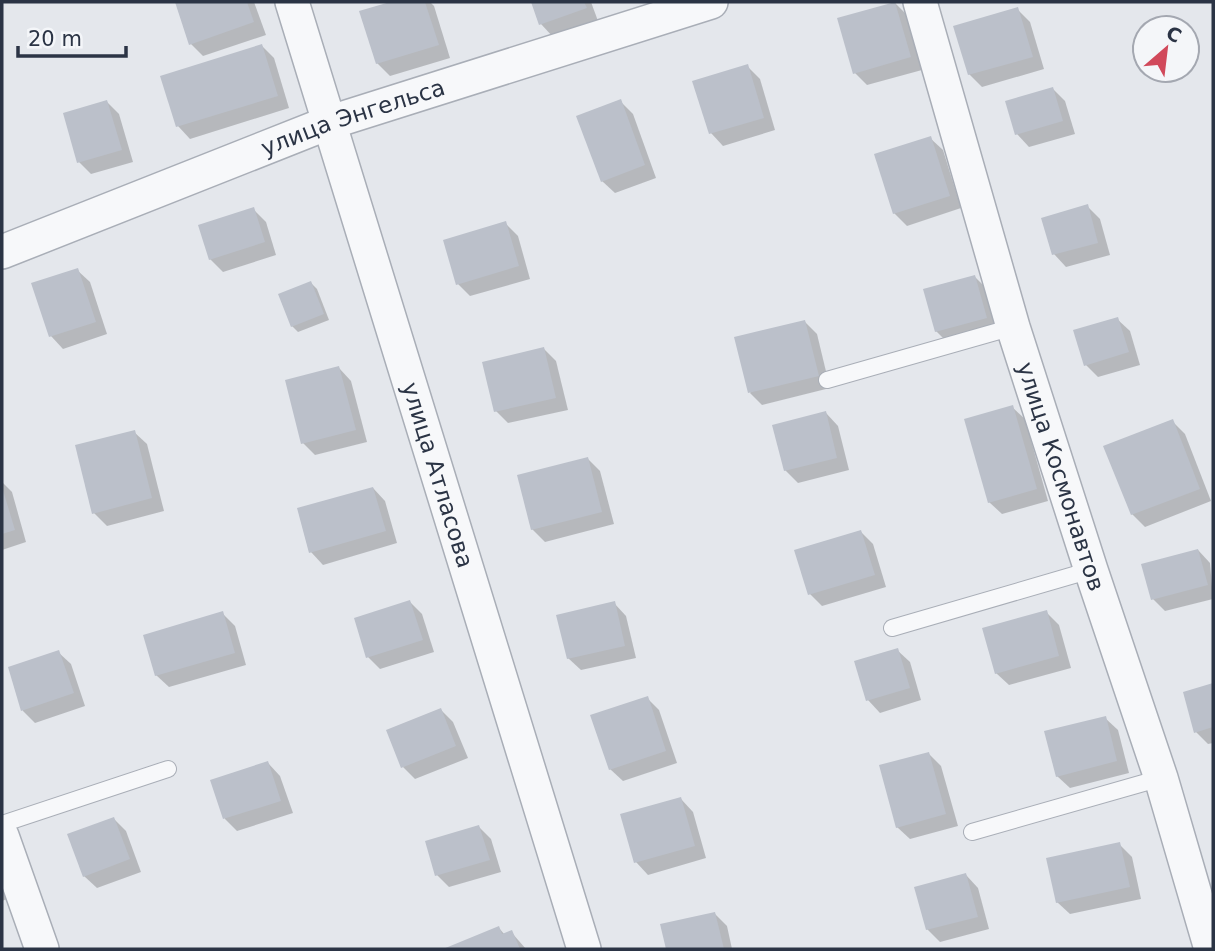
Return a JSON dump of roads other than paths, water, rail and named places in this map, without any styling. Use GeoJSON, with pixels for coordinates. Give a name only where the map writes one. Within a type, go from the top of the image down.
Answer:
{"type":"FeatureCollection","features":[{"type":"Feature","properties":{"kind":"street","name":"улица Атласова"},"geometry":{"type":"LineString","coordinates":[[292,2],[584,949]]}},
{"type":"Feature","properties":{"kind":"street","name":"улица Энгельса"},"geometry":{"type":"LineString","coordinates":[[2,252],[328,124],[711,2]]}},
{"type":"Feature","properties":{"kind":"street","name":"улица Космонавтов"},"geometry":{"type":"LineString","coordinates":[[920,2],[1013,327],[1161,778],[1211,949]]}},
{"type":"Feature","properties":{"kind":"street"},"geometry":{"type":"LineString","coordinates":[[2,836],[42,949]]}},
{"type":"Feature","properties":{"kind":"lane"},"geometry":{"type":"LineString","coordinates":[[827,380],[1013,327]]}},
{"type":"Feature","properties":{"kind":"lane"},"geometry":{"type":"LineString","coordinates":[[892,628],[1091,570]]}},
{"type":"Feature","properties":{"kind":"lane"},"geometry":{"type":"LineString","coordinates":[[2,824],[168,769]]}},
{"type":"Feature","properties":{"kind":"lane"},"geometry":{"type":"LineString","coordinates":[[972,832],[1161,778]]}}]}
